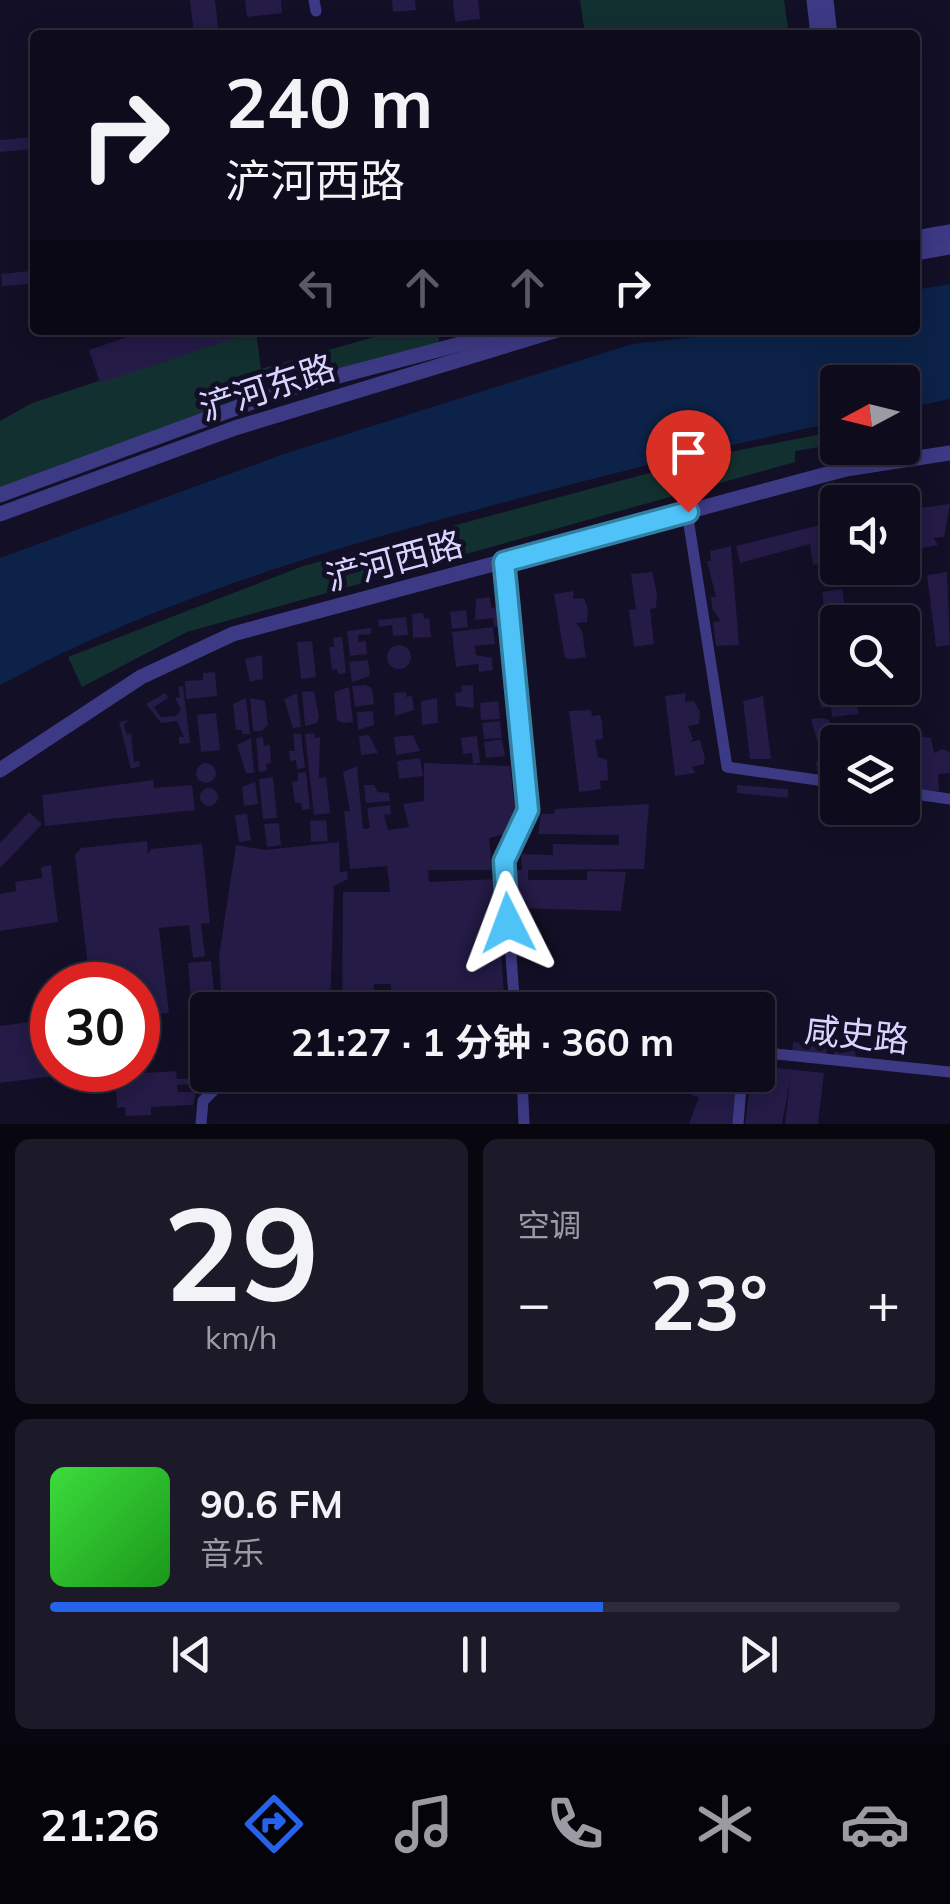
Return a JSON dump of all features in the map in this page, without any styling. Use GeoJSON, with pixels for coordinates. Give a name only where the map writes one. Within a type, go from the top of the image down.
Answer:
{"type":"FeatureCollection","features":[{"type":"Feature","properties":{"kind":"street"},"geometry":{"type":"LineString","coordinates":[[814,0],[817,30]]}},
{"type":"Feature","properties":{"kind":"street"},"geometry":{"type":"LineString","coordinates":[[826,0],[829,30]]}},
{"type":"Feature","properties":{"kind":"street"},"geometry":{"type":"LineString","coordinates":[[920,237],[950,232]]}},
{"type":"Feature","properties":{"kind":"street"},"geometry":{"type":"LineString","coordinates":[[920,251],[950,247]]}},
{"type":"Feature","properties":{"kind":"street","name":"浐河东路"},"geometry":{"type":"LineString","coordinates":[[0,495],[285,390],[495,335]]}},
{"type":"Feature","properties":{"kind":"street","name":"浐河东路"},"geometry":{"type":"LineString","coordinates":[[0,514],[235,428],[541,335]]}},
{"type":"Feature","properties":{"kind":"street","name":"浐河西路"},"geometry":{"type":"LineString","coordinates":[[0,770],[141,676],[234,634],[846,470],[950,453]]}},
{"type":"Feature","properties":{"kind":"street"},"geometry":{"type":"LineString","coordinates":[[688,512],[727,766],[820,780]]}},
{"type":"Feature","properties":{"kind":"street"},"geometry":{"type":"LineString","coordinates":[[504,562],[528,810],[504,861],[513,992]]}},
{"type":"Feature","properties":{"kind":"street"},"geometry":{"type":"LineString","coordinates":[[920,795],[950,799]]}},
{"type":"Feature","properties":{"kind":"street","name":"咸史路"},"geometry":{"type":"LineString","coordinates":[[775,1054],[950,1072]]}},
{"type":"Feature","properties":{"kind":"street"},"geometry":{"type":"LineString","coordinates":[[201,1124],[203,1101],[212,1092]]}},
{"type":"Feature","properties":{"kind":"street"},"geometry":{"type":"LineString","coordinates":[[523,1092],[524,1124]]}},
{"type":"Feature","properties":{"kind":"street"},"geometry":{"type":"LineString","coordinates":[[738,1124],[741,1092]]}},
{"type":"Feature","properties":{"kind":"green space"},"geometry":{"type":"Polygon","coordinates":[[[580,0],[784,0],[788,30],[584,30],[580,0]]]}},
{"type":"Feature","properties":{"kind":"green space"},"geometry":{"type":"Polygon","coordinates":[[[237,335],[257,335],[261,369],[381,335],[438,335],[439,343],[293,383],[0,488],[0,421],[32,403],[237,335]]]}},
{"type":"Feature","properties":{"kind":"green space"},"geometry":{"type":"Polygon","coordinates":[[[820,434],[820,447],[795,451],[795,462],[187,632],[82,687],[68,657],[303,566],[720,454],[820,434]]]}},
{"type":"Feature","properties":{"kind":"water"},"geometry":{"type":"Polygon","coordinates":[[[950,284],[950,399],[920,405],[920,365],[820,365],[820,426],[566,486],[293,563],[115,629],[0,685],[0,558],[284,454],[632,344],[711,335],[920,335],[920,289],[950,284]]]}},
{"type":"Feature","properties":{"kind":"building"},"geometry":{"type":"Polygon","coordinates":[[[190,0],[215,0],[218,30],[193,30],[190,0]]]}},
{"type":"Feature","properties":{"kind":"building"},"geometry":{"type":"Polygon","coordinates":[[[245,0],[281,0],[282,13],[247,17],[245,0]]]}},
{"type":"Feature","properties":{"kind":"building"},"geometry":{"type":"Polygon","coordinates":[[[392,0],[415,0],[416,10],[393,12],[392,0]]]}},
{"type":"Feature","properties":{"kind":"building"},"geometry":{"type":"Polygon","coordinates":[[[453,0],[478,0],[480,19],[455,22],[453,0]]]}},
{"type":"Feature","properties":{"kind":"building"},"geometry":{"type":"Polygon","coordinates":[[[30,137],[30,149],[0,152],[0,140],[30,137]]]}},
{"type":"Feature","properties":{"kind":"building"},"geometry":{"type":"Polygon","coordinates":[[[30,271],[30,284],[2,286],[1,274],[30,271]]]}},
{"type":"Feature","properties":{"kind":"building"},"geometry":{"type":"Polygon","coordinates":[[[133,335],[244,335],[100,383],[89,350],[133,335]]]}},
{"type":"Feature","properties":{"kind":"building"},"geometry":{"type":"Polygon","coordinates":[[[950,504],[944,537],[934,538],[938,545],[920,548],[920,508],[950,504]]]}},
{"type":"Feature","properties":{"kind":"building"},"geometry":{"type":"Polygon","coordinates":[[[820,525],[820,564],[813,565],[810,544],[740,563],[736,546],[820,525]]]}},
{"type":"Feature","properties":{"kind":"building"},"geometry":{"type":"Polygon","coordinates":[[[731,546],[739,645],[716,646],[713,622],[721,621],[712,609],[711,597],[716,597],[707,561],[711,561],[710,551],[731,546]]]}},
{"type":"Feature","properties":{"kind":"building"},"geometry":{"type":"Polygon","coordinates":[[[652,572],[657,593],[656,608],[650,609],[654,644],[634,647],[629,610],[636,609],[631,574],[652,572]]]}},
{"type":"Feature","properties":{"kind":"building"},"geometry":{"type":"Polygon","coordinates":[[[947,572],[950,645],[936,647],[927,575],[947,572]]]}},
{"type":"Feature","properties":{"kind":"building"},"geometry":{"type":"Polygon","coordinates":[[[842,589],[844,605],[824,605],[822,592],[842,589]]]}},
{"type":"Feature","properties":{"kind":"building"},"geometry":{"type":"Polygon","coordinates":[[[574,591],[573,599],[584,598],[588,610],[587,622],[576,623],[582,631],[586,657],[573,659],[565,658],[554,594],[574,591]]]}},
{"type":"Feature","properties":{"kind":"building"},"geometry":{"type":"Polygon","coordinates":[[[490,597],[491,608],[502,606],[504,626],[494,627],[493,618],[475,620],[476,599],[490,597]]]}},
{"type":"Feature","properties":{"kind":"building"},"geometry":{"type":"Polygon","coordinates":[[[466,610],[468,627],[452,629],[450,612],[466,610]]]}},
{"type":"Feature","properties":{"kind":"building"},"geometry":{"type":"Polygon","coordinates":[[[423,613],[424,619],[429,618],[431,637],[413,638],[412,614],[423,613]]]}},
{"type":"Feature","properties":{"kind":"building"},"geometry":{"type":"Polygon","coordinates":[[[406,617],[408,635],[393,636],[392,625],[379,627],[378,620],[406,617]]]}},
{"type":"Feature","properties":{"kind":"building"},"geometry":{"type":"Polygon","coordinates":[[[493,627],[495,644],[475,646],[476,655],[492,658],[493,670],[479,672],[478,664],[456,667],[452,632],[493,627]]]}},
{"type":"Feature","properties":{"kind":"building"},"geometry":{"type":"Polygon","coordinates":[[[371,628],[371,634],[358,635],[358,642],[366,641],[367,654],[350,656],[347,631],[371,628]]]}},
{"type":"Feature","properties":{"kind":"building"},"geometry":{"type":"Polygon","coordinates":[[[342,637],[346,673],[338,674],[337,669],[332,670],[329,647],[334,647],[333,638],[342,637]]]}},
{"type":"Feature","properties":{"kind":"building"},"geometry":{"type":"Polygon","coordinates":[[[312,641],[316,677],[301,679],[297,642],[312,641]]]}},
{"type":"Feature","properties":{"kind":"building"},"geometry":{"type":"Polygon","coordinates":[[[399,645],[411,657],[399,669],[387,657],[399,645]]]}},
{"type":"Feature","properties":{"kind":"building"},"geometry":{"type":"Polygon","coordinates":[[[262,655],[263,679],[250,682],[245,659],[262,655]]]}},
{"type":"Feature","properties":{"kind":"building"},"geometry":{"type":"Polygon","coordinates":[[[368,660],[370,676],[352,682],[349,662],[368,660]]]}},
{"type":"Feature","properties":{"kind":"building"},"geometry":{"type":"Polygon","coordinates":[[[215,672],[217,696],[186,699],[185,681],[203,680],[203,673],[215,672]]]}},
{"type":"Feature","properties":{"kind":"building"},"geometry":{"type":"Polygon","coordinates":[[[473,685],[474,708],[456,706],[455,693],[462,692],[461,686],[473,685]]]}},
{"type":"Feature","properties":{"kind":"building"},"geometry":{"type":"Polygon","coordinates":[[[183,686],[190,743],[179,744],[179,737],[184,737],[177,721],[161,723],[146,704],[165,693],[168,698],[154,707],[161,717],[176,716],[181,710],[175,698],[180,697],[178,687],[183,686]]]}},
{"type":"Feature","properties":{"kind":"building"},"geometry":{"type":"Polygon","coordinates":[[[352,686],[372,688],[374,704],[355,707],[352,686]]]}},
{"type":"Feature","properties":{"kind":"building"},"geometry":{"type":"Polygon","coordinates":[[[349,687],[353,722],[344,723],[337,721],[334,692],[349,687]]]}},
{"type":"Feature","properties":{"kind":"building"},"geometry":{"type":"Polygon","coordinates":[[[314,691],[319,717],[317,723],[305,726],[302,692],[314,691]]]}},
{"type":"Feature","properties":{"kind":"building"},"geometry":{"type":"Polygon","coordinates":[[[406,692],[406,697],[412,696],[414,710],[395,716],[394,693],[406,692]]]}},
{"type":"Feature","properties":{"kind":"building"},"geometry":{"type":"Polygon","coordinates":[[[297,693],[301,727],[293,728],[284,699],[297,693]]]}},
{"type":"Feature","properties":{"kind":"building"},"geometry":{"type":"Polygon","coordinates":[[[686,693],[685,702],[694,701],[700,712],[699,724],[688,726],[693,739],[689,742],[700,740],[705,758],[704,764],[692,767],[695,773],[675,776],[665,696],[686,693]]]}},
{"type":"Feature","properties":{"kind":"building"},"geometry":{"type":"Polygon","coordinates":[[[763,696],[771,759],[750,759],[743,701],[763,696]]]}},
{"type":"Feature","properties":{"kind":"building"},"geometry":{"type":"Polygon","coordinates":[[[246,698],[250,734],[242,734],[242,730],[236,730],[233,704],[246,698]]]}},
{"type":"Feature","properties":{"kind":"building"},"geometry":{"type":"Polygon","coordinates":[[[250,698],[265,701],[268,725],[262,731],[253,731],[250,698]]]}},
{"type":"Feature","properties":{"kind":"building"},"geometry":{"type":"Polygon","coordinates":[[[437,698],[438,723],[422,725],[421,701],[437,698]]]}},
{"type":"Feature","properties":{"kind":"building"},"geometry":{"type":"Polygon","coordinates":[[[498,701],[500,719],[481,720],[480,703],[498,701]]]}},
{"type":"Feature","properties":{"kind":"building"},"geometry":{"type":"Polygon","coordinates":[[[821,705],[857,705],[859,714],[832,717],[831,707],[821,705]]]}},
{"type":"Feature","properties":{"kind":"building"},"geometry":{"type":"Polygon","coordinates":[[[591,710],[592,716],[600,715],[602,721],[603,739],[595,740],[598,757],[607,760],[608,780],[600,781],[601,789],[579,792],[569,711],[591,710]]]}},
{"type":"Feature","properties":{"kind":"building"},"geometry":{"type":"Polygon","coordinates":[[[373,711],[374,725],[358,730],[357,712],[373,711]]]}},
{"type":"Feature","properties":{"kind":"building"},"geometry":{"type":"Polygon","coordinates":[[[216,713],[220,750],[201,752],[197,715],[216,713]]]}},
{"type":"Feature","properties":{"kind":"building"},"geometry":{"type":"Polygon","coordinates":[[[811,719],[829,720],[830,725],[820,725],[820,750],[811,719]]]}},
{"type":"Feature","properties":{"kind":"building"},"geometry":{"type":"Polygon","coordinates":[[[128,720],[124,725],[127,735],[131,733],[134,762],[139,761],[140,766],[131,769],[119,722],[128,720]]]}},
{"type":"Feature","properties":{"kind":"building"},"geometry":{"type":"Polygon","coordinates":[[[500,721],[502,738],[484,739],[482,723],[500,721]]]}},
{"type":"Feature","properties":{"kind":"building"},"geometry":{"type":"Polygon","coordinates":[[[314,733],[315,738],[320,737],[319,778],[326,777],[330,813],[314,815],[305,734],[314,733]]]}},
{"type":"Feature","properties":{"kind":"building"},"geometry":{"type":"Polygon","coordinates":[[[293,734],[301,734],[305,768],[297,769],[296,760],[290,761],[289,751],[295,751],[293,734]]]}},
{"type":"Feature","properties":{"kind":"building"},"geometry":{"type":"Polygon","coordinates":[[[369,735],[378,753],[361,755],[359,736],[369,735]]]}},
{"type":"Feature","properties":{"kind":"building"},"geometry":{"type":"Polygon","coordinates":[[[413,735],[420,751],[396,755],[394,737],[413,735]]]}},
{"type":"Feature","properties":{"kind":"building"},"geometry":{"type":"Polygon","coordinates":[[[477,736],[480,763],[473,764],[472,753],[463,754],[461,738],[477,736]]]}},
{"type":"Feature","properties":{"kind":"building"},"geometry":{"type":"Polygon","coordinates":[[[263,737],[264,746],[270,745],[271,763],[266,764],[267,771],[259,772],[256,738],[263,737]]]}},
{"type":"Feature","properties":{"kind":"building"},"geometry":{"type":"Polygon","coordinates":[[[920,737],[931,738],[934,753],[942,749],[950,752],[950,773],[938,774],[939,790],[920,793],[920,737]]]}},
{"type":"Feature","properties":{"kind":"building"},"geometry":{"type":"Polygon","coordinates":[[[251,738],[254,773],[246,773],[237,745],[251,738]]]}},
{"type":"Feature","properties":{"kind":"building"},"geometry":{"type":"Polygon","coordinates":[[[502,739],[505,756],[486,758],[484,742],[502,739]]]}},
{"type":"Feature","properties":{"kind":"building"},"geometry":{"type":"Polygon","coordinates":[[[420,758],[423,776],[399,779],[397,761],[420,758]]]}},
{"type":"Feature","properties":{"kind":"building"},"geometry":{"type":"Polygon","coordinates":[[[206,763],[216,773],[206,783],[196,773],[206,763]]]}},
{"type":"Feature","properties":{"kind":"building"},"geometry":{"type":"Polygon","coordinates":[[[424,763],[510,766],[514,801],[523,800],[524,812],[515,813],[505,843],[500,841],[504,834],[489,838],[492,870],[428,870],[429,882],[496,879],[504,992],[391,992],[391,984],[374,984],[374,992],[342,992],[343,892],[390,892],[387,866],[350,869],[344,811],[350,811],[343,772],[357,766],[363,829],[370,828],[367,808],[390,805],[391,814],[384,815],[388,830],[409,827],[403,804],[424,801],[424,763]]]}},
{"type":"Feature","properties":{"kind":"building"},"geometry":{"type":"Polygon","coordinates":[[[306,772],[310,809],[302,810],[301,803],[295,803],[292,782],[298,781],[298,773],[306,772]]]}},
{"type":"Feature","properties":{"kind":"building"},"geometry":{"type":"Polygon","coordinates":[[[273,777],[277,818],[263,819],[259,779],[273,777]]]}},
{"type":"Feature","properties":{"kind":"building"},"geometry":{"type":"Polygon","coordinates":[[[153,780],[154,788],[192,785],[195,810],[45,826],[42,795],[153,780]]]}},
{"type":"Feature","properties":{"kind":"building"},"geometry":{"type":"Polygon","coordinates":[[[255,782],[258,804],[244,806],[242,787],[255,782]]]}},
{"type":"Feature","properties":{"kind":"building"},"geometry":{"type":"Polygon","coordinates":[[[364,785],[374,785],[378,792],[389,793],[390,801],[366,803],[364,785]]]}},
{"type":"Feature","properties":{"kind":"building"},"geometry":{"type":"Polygon","coordinates":[[[737,785],[788,789],[788,798],[737,793],[737,785]]]}},
{"type":"Feature","properties":{"kind":"building"},"geometry":{"type":"Polygon","coordinates":[[[209,788],[216,790],[216,804],[209,806],[202,804],[200,797],[202,790],[209,788]]]}},
{"type":"Feature","properties":{"kind":"building"},"geometry":{"type":"Polygon","coordinates":[[[649,804],[644,869],[528,870],[528,880],[587,880],[587,871],[626,872],[621,911],[513,908],[514,870],[522,870],[521,854],[553,855],[553,844],[619,845],[619,835],[538,834],[541,814],[554,814],[555,809],[649,804]]]}},
{"type":"Feature","properties":{"kind":"building"},"geometry":{"type":"Polygon","coordinates":[[[29,812],[42,824],[0,868],[0,843],[29,812]]]}},
{"type":"Feature","properties":{"kind":"building"},"geometry":{"type":"Polygon","coordinates":[[[247,814],[251,840],[239,842],[235,815],[247,814]]]}},
{"type":"Feature","properties":{"kind":"building"},"geometry":{"type":"Polygon","coordinates":[[[326,820],[328,841],[311,842],[310,821],[326,820]]]}},
{"type":"Feature","properties":{"kind":"building"},"geometry":{"type":"Polygon","coordinates":[[[279,823],[281,845],[267,847],[264,824],[279,823]]]}},
{"type":"Feature","properties":{"kind":"building"},"geometry":{"type":"Polygon","coordinates":[[[147,841],[148,854],[151,849],[202,844],[210,923],[201,924],[205,956],[193,958],[189,925],[159,928],[169,1013],[160,1013],[160,962],[87,962],[75,855],[81,848],[147,841]]]}},
{"type":"Feature","properties":{"kind":"building"},"geometry":{"type":"Polygon","coordinates":[[[339,842],[340,872],[347,871],[348,879],[334,886],[331,992],[221,992],[219,956],[236,845],[265,850],[339,842]]]}},
{"type":"Feature","properties":{"kind":"building"},"geometry":{"type":"Polygon","coordinates":[[[51,865],[58,922],[0,931],[0,894],[16,891],[15,882],[42,878],[41,867],[51,865]]]}},
{"type":"Feature","properties":{"kind":"building"},"geometry":{"type":"Polygon","coordinates":[[[211,961],[214,992],[191,992],[188,963],[211,961]]]}},
{"type":"Feature","properties":{"kind":"building"},"geometry":{"type":"Polygon","coordinates":[[[30,1022],[30,1079],[0,1083],[0,1026],[30,1022]]]}},
{"type":"Feature","properties":{"kind":"building"},"geometry":{"type":"Polygon","coordinates":[[[835,1038],[847,1039],[846,1047],[856,1048],[855,1059],[834,1057],[835,1038]]]}},
{"type":"Feature","properties":{"kind":"building"},"geometry":{"type":"Polygon","coordinates":[[[793,1042],[827,1045],[826,1056],[792,1053],[793,1042]]]}},
{"type":"Feature","properties":{"kind":"building"},"geometry":{"type":"Polygon","coordinates":[[[775,1068],[824,1073],[818,1124],[785,1124],[790,1081],[782,1124],[745,1124],[749,1092],[775,1092],[775,1068]]]}},
{"type":"Feature","properties":{"kind":"building"},"geometry":{"type":"Polygon","coordinates":[[[176,1071],[177,1079],[190,1078],[190,1084],[177,1085],[178,1092],[196,1092],[193,1105],[151,1107],[151,1115],[126,1116],[125,1107],[117,1108],[116,1092],[160,1092],[160,1072],[176,1071]]]}},
{"type":"Feature","properties":{"kind":"building"},"geometry":{"type":"Polygon","coordinates":[[[692,1092],[737,1092],[734,1124],[689,1124],[699,1097],[692,1096],[692,1092]]]}},
{"type":"Feature","properties":{"kind":"route"},"geometry":{"type":"LineString","coordinates":[[508,923],[504,861],[528,810],[504,562],[688,512]]}}]}
